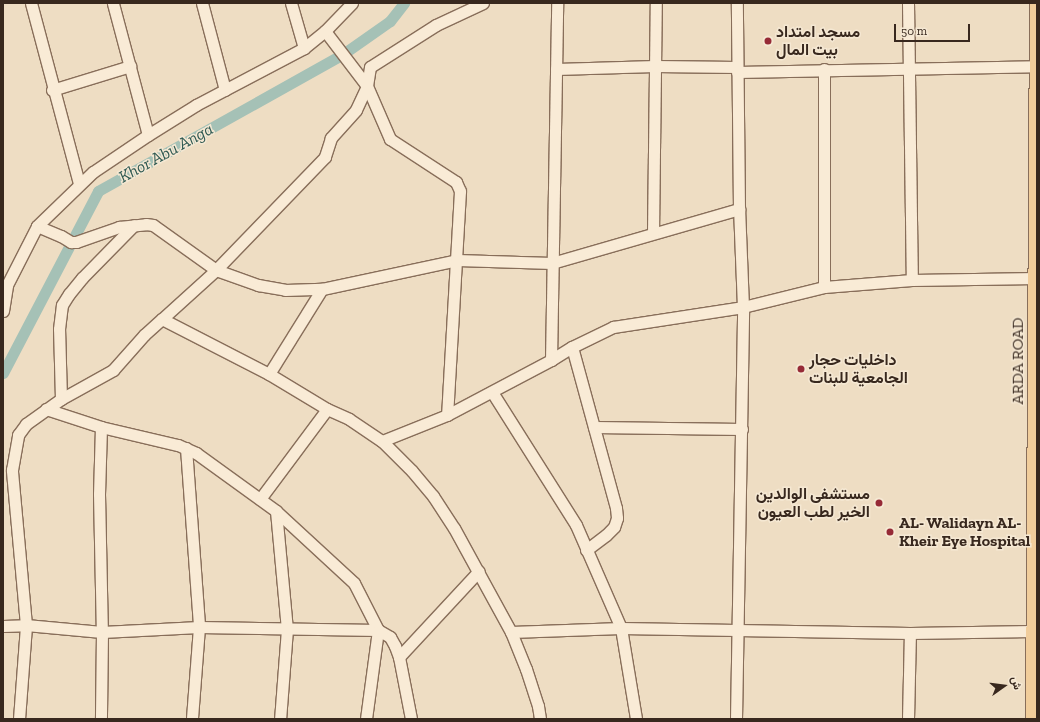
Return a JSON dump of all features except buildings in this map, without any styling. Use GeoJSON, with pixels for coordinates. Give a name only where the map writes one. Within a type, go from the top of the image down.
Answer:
{"type":"FeatureCollection","features":[{"type":"Feature","properties":{"kind":"main road","name":"ARDA ROAD"},"geometry":{"type":"LineString","coordinates":[[1033,719],[1033,631],[1035,584],[1037,3]]}},
{"type":"Feature","properties":{"kind":"street"},"geometry":{"type":"LineString","coordinates":[[31,3],[52,90],[79,184]]}},
{"type":"Feature","properties":{"kind":"street"},"geometry":{"type":"LineString","coordinates":[[113,3],[148,135]]}},
{"type":"Feature","properties":{"kind":"street"},"geometry":{"type":"LineString","coordinates":[[202,3],[225,90]]}},
{"type":"Feature","properties":{"kind":"street"},"geometry":{"type":"LineString","coordinates":[[290,3],[304,48]]}},
{"type":"Feature","properties":{"kind":"street"},"geometry":{"type":"LineString","coordinates":[[3,310],[7,285],[37,226],[79,184],[93,172],[196,105],[304,48],[325,31],[352,3]]}},
{"type":"Feature","properties":{"kind":"street"},"geometry":{"type":"LineString","coordinates":[[19,719],[26,625],[12,470],[16,444],[22,429],[46,409],[61,399],[113,370],[144,335],[216,270],[325,157],[331,138],[356,110],[367,86],[370,66],[436,25],[483,3]]}},
{"type":"Feature","properties":{"kind":"street"},"geometry":{"type":"LineString","coordinates":[[551,360],[557,3]]}},
{"type":"Feature","properties":{"kind":"street"},"geometry":{"type":"LineString","coordinates":[[653,233],[656,3]]}},
{"type":"Feature","properties":{"kind":"street"},"geometry":{"type":"LineString","coordinates":[[736,719],[739,631],[743,307],[739,210],[737,3]]}},
{"type":"Feature","properties":{"kind":"street"},"geometry":{"type":"LineString","coordinates":[[908,3],[912,280]]}},
{"type":"Feature","properties":{"kind":"street"},"geometry":{"type":"LineString","coordinates":[[325,31],[367,86],[390,139],[456,182],[460,191],[447,415]]}},
{"type":"Feature","properties":{"kind":"street"},"geometry":{"type":"LineString","coordinates":[[52,90],[130,66]]}},
{"type":"Feature","properties":{"kind":"street"},"geometry":{"type":"LineString","coordinates":[[556,69],[655,66],[737,69],[1036,66]]}},
{"type":"Feature","properties":{"kind":"street"},"geometry":{"type":"LineString","coordinates":[[824,69],[824,287]]}},
{"type":"Feature","properties":{"kind":"street"},"geometry":{"type":"LineString","coordinates":[[37,226],[71,242],[76,242],[119,227],[146,224],[153,225],[216,270],[240,280],[274,289],[322,289],[457,260],[552,263],[653,233],[739,210]]}},
{"type":"Feature","properties":{"kind":"street"},"geometry":{"type":"LineString","coordinates":[[61,399],[59,329],[62,305],[82,278],[134,225]]}},
{"type":"Feature","properties":{"kind":"street"},"geometry":{"type":"LineString","coordinates":[[382,441],[447,415],[551,360],[572,347],[613,328],[743,307],[824,287],[912,280],[1036,278]]}},
{"type":"Feature","properties":{"kind":"street"},"geometry":{"type":"LineString","coordinates":[[269,374],[322,289]]}},
{"type":"Feature","properties":{"kind":"street"},"geometry":{"type":"LineString","coordinates":[[162,319],[269,374],[327,409],[349,419],[382,441],[412,471],[433,496],[454,528],[479,571],[511,632],[526,669],[538,706],[540,719]]}},
{"type":"Feature","properties":{"kind":"street"},"geometry":{"type":"LineString","coordinates":[[572,347],[616,508],[617,518],[614,527],[586,550]]}},
{"type":"Feature","properties":{"kind":"street"},"geometry":{"type":"LineString","coordinates":[[492,392],[576,525],[621,628],[636,719]]}},
{"type":"Feature","properties":{"kind":"street"},"geometry":{"type":"LineString","coordinates":[[46,409],[101,427],[186,448],[206,459],[276,511],[354,583],[378,630],[366,719]]}},
{"type":"Feature","properties":{"kind":"street"},"geometry":{"type":"LineString","coordinates":[[260,499],[327,409]]}},
{"type":"Feature","properties":{"kind":"street"},"geometry":{"type":"LineString","coordinates":[[101,427],[99,501],[102,632],[101,719]]}},
{"type":"Feature","properties":{"kind":"street"},"geometry":{"type":"LineString","coordinates":[[594,427],[742,429]]}},
{"type":"Feature","properties":{"kind":"street"},"geometry":{"type":"LineString","coordinates":[[186,448],[199,627],[192,719]]}},
{"type":"Feature","properties":{"kind":"street"},"geometry":{"type":"LineString","coordinates":[[3,477],[12,470]]}},
{"type":"Feature","properties":{"kind":"street"},"geometry":{"type":"LineString","coordinates":[[276,511],[287,629],[280,719]]}},
{"type":"Feature","properties":{"kind":"street"},"geometry":{"type":"LineString","coordinates":[[399,657],[479,571]]}},
{"type":"Feature","properties":{"kind":"street"},"geometry":{"type":"LineString","coordinates":[[3,626],[26,625],[102,632],[199,627],[378,630],[390,637],[399,657],[411,719]]}},
{"type":"Feature","properties":{"kind":"street"},"geometry":{"type":"LineString","coordinates":[[511,632],[621,628],[910,633],[1033,631]]}},
{"type":"Feature","properties":{"kind":"street"},"geometry":{"type":"LineString","coordinates":[[908,719],[910,633]]}},
{"type":"Feature","properties":{"kind":"waterway","name":"Khor Abu Anga"},"geometry":{"type":"LineString","coordinates":[[3,373],[98,191],[343,54],[390,21],[404,3]]}},
{"type":"Feature","properties":{"kind":"place","name":"مسجد امتداد بيت المال"},"geometry":{"type":"Point","coordinates":[768,41]}},
{"type":"Feature","properties":{"kind":"place","name":"داخليات حجار الجامعية للبنات"},"geometry":{"type":"Point","coordinates":[801,369]}},
{"type":"Feature","properties":{"kind":"place","name":"مستشفى الوالدين الخير لطب العيون"},"geometry":{"type":"Point","coordinates":[879,503]}},
{"type":"Feature","properties":{"kind":"place","name":"AL- Walidayn AL- Kheir Eye Hospital"},"geometry":{"type":"Point","coordinates":[890,532]}}]}
